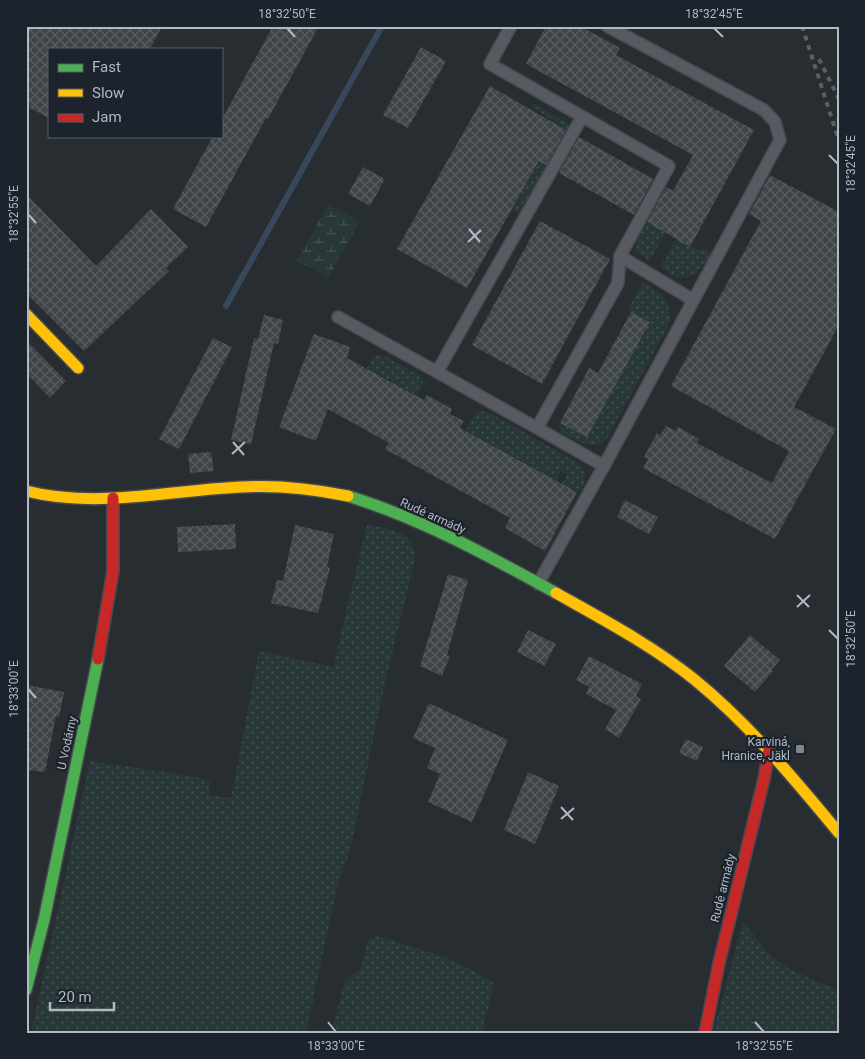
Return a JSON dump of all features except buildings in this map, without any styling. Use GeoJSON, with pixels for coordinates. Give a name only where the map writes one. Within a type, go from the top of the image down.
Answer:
{"type":"FeatureCollection","features":[{"type":"Feature","properties":{"kind":"main road"},"geometry":{"type":"LineString","coordinates":[[26,314],[78,368]]}},
{"type":"Feature","properties":{"kind":"main road","name":"Rudé armády"},"geometry":{"type":"LineString","coordinates":[[26,492],[60,498],[113,498],[278,486],[339,495],[419,523],[478,551],[538,584],[628,635],[672,663],[726,706],[769,750],[839,833]]}},
{"type":"Feature","properties":{"kind":"main road","name":"U Vodárny"},"geometry":{"type":"LineString","coordinates":[[26,990],[44,920],[93,686],[113,571],[113,498]]}},
{"type":"Feature","properties":{"kind":"main road","name":"Rudé armády"},"geometry":{"type":"LineString","coordinates":[[705,1033],[719,963],[764,779],[769,750]]}},
{"type":"Feature","properties":{"kind":"lane"},"geometry":{"type":"LineString","coordinates":[[511,26],[490,64],[669,166],[620,256],[618,282],[537,428]]}},
{"type":"Feature","properties":{"kind":"lane"},"geometry":{"type":"LineString","coordinates":[[538,584],[780,140],[776,122],[764,110],[607,26]]}},
{"type":"Feature","properties":{"kind":"lane"},"geometry":{"type":"LineString","coordinates":[[437,372],[582,117]]}},
{"type":"Feature","properties":{"kind":"lane"},"geometry":{"type":"LineString","coordinates":[[620,256],[693,300]]}},
{"type":"Feature","properties":{"kind":"lane"},"geometry":{"type":"LineString","coordinates":[[338,317],[604,466]]}},
{"type":"Feature","properties":{"kind":"green space"},"geometry":{"type":"Polygon","coordinates":[[[534,104],[570,125],[519,214],[512,210],[560,125],[533,108],[534,104]]]}},
{"type":"Feature","properties":{"kind":"green space"},"geometry":{"type":"Polygon","coordinates":[[[328,204],[360,221],[329,277],[297,261],[328,204]]]}},
{"type":"Feature","properties":{"kind":"green space"},"geometry":{"type":"Polygon","coordinates":[[[649,221],[666,233],[650,260],[636,251],[636,242],[639,234],[649,221]]]}},
{"type":"Feature","properties":{"kind":"green space"},"geometry":{"type":"Polygon","coordinates":[[[676,238],[696,249],[704,249],[713,254],[696,272],[684,278],[670,274],[662,267],[676,238]]]}},
{"type":"Feature","properties":{"kind":"green space"},"geometry":{"type":"Polygon","coordinates":[[[643,282],[660,293],[667,302],[670,322],[608,437],[601,443],[594,445],[578,441],[560,430],[559,422],[586,436],[648,321],[628,310],[643,282]]]}},
{"type":"Feature","properties":{"kind":"green space"},"geometry":{"type":"Polygon","coordinates":[[[378,354],[421,376],[423,382],[417,395],[367,368],[378,354]]]}},
{"type":"Feature","properties":{"kind":"green space"},"geometry":{"type":"Polygon","coordinates":[[[479,411],[488,412],[578,463],[585,473],[584,484],[580,492],[562,484],[567,475],[561,471],[556,480],[466,430],[475,414],[479,411]]]}},
{"type":"Feature","properties":{"kind":"green space"},"geometry":{"type":"Polygon","coordinates":[[[367,524],[392,530],[406,537],[414,549],[415,559],[386,678],[352,841],[347,861],[339,879],[306,1033],[31,1033],[90,761],[192,776],[210,781],[209,795],[231,798],[259,651],[333,667],[367,524]]]}},
{"type":"Feature","properties":{"kind":"green space"},"geometry":{"type":"Polygon","coordinates":[[[743,922],[771,956],[789,969],[839,991],[839,1033],[713,1033],[743,922]]]}},
{"type":"Feature","properties":{"kind":"green space"},"geometry":{"type":"Polygon","coordinates":[[[379,936],[448,958],[490,980],[494,984],[482,1033],[331,1033],[345,980],[361,968],[368,939],[379,936]]]}},
{"type":"Feature","properties":{"kind":"waterway"},"geometry":{"type":"LineString","coordinates":[[226,306],[382,26]]}},
{"type":"Feature","properties":{"kind":"railway"},"geometry":{"type":"LineString","coordinates":[[802,26],[839,141]]}},
{"type":"Feature","properties":{"kind":"railway"},"geometry":{"type":"LineString","coordinates":[[819,59],[839,99]]}},
{"type":"Feature","properties":{"kind":"traffic: fast"},"geometry":{"type":"LineString","coordinates":[[348,496],[429,527],[556,593]]}},
{"type":"Feature","properties":{"kind":"traffic: fast"},"geometry":{"type":"LineString","coordinates":[[26,990],[44,920],[98,659]]}},
{"type":"Feature","properties":{"kind":"traffic: slow"},"geometry":{"type":"LineString","coordinates":[[26,314],[78,368]]}},
{"type":"Feature","properties":{"kind":"traffic: slow"},"geometry":{"type":"LineString","coordinates":[[26,491],[53,496],[107,498],[242,487],[282,487],[348,496]]}},
{"type":"Feature","properties":{"kind":"traffic: slow"},"geometry":{"type":"LineString","coordinates":[[556,593],[610,623],[695,680],[753,734],[839,833]]}},
{"type":"Feature","properties":{"kind":"traffic: jam"},"geometry":{"type":"LineString","coordinates":[[98,659],[113,571],[113,498]]}},
{"type":"Feature","properties":{"kind":"traffic: jam"},"geometry":{"type":"LineString","coordinates":[[705,1033],[719,963],[764,779],[769,750]]}},
{"type":"Feature","properties":{"kind":"place","name":"Karviná, Hranice, Jäkl"},"geometry":{"type":"Point","coordinates":[800,749]}}]}
